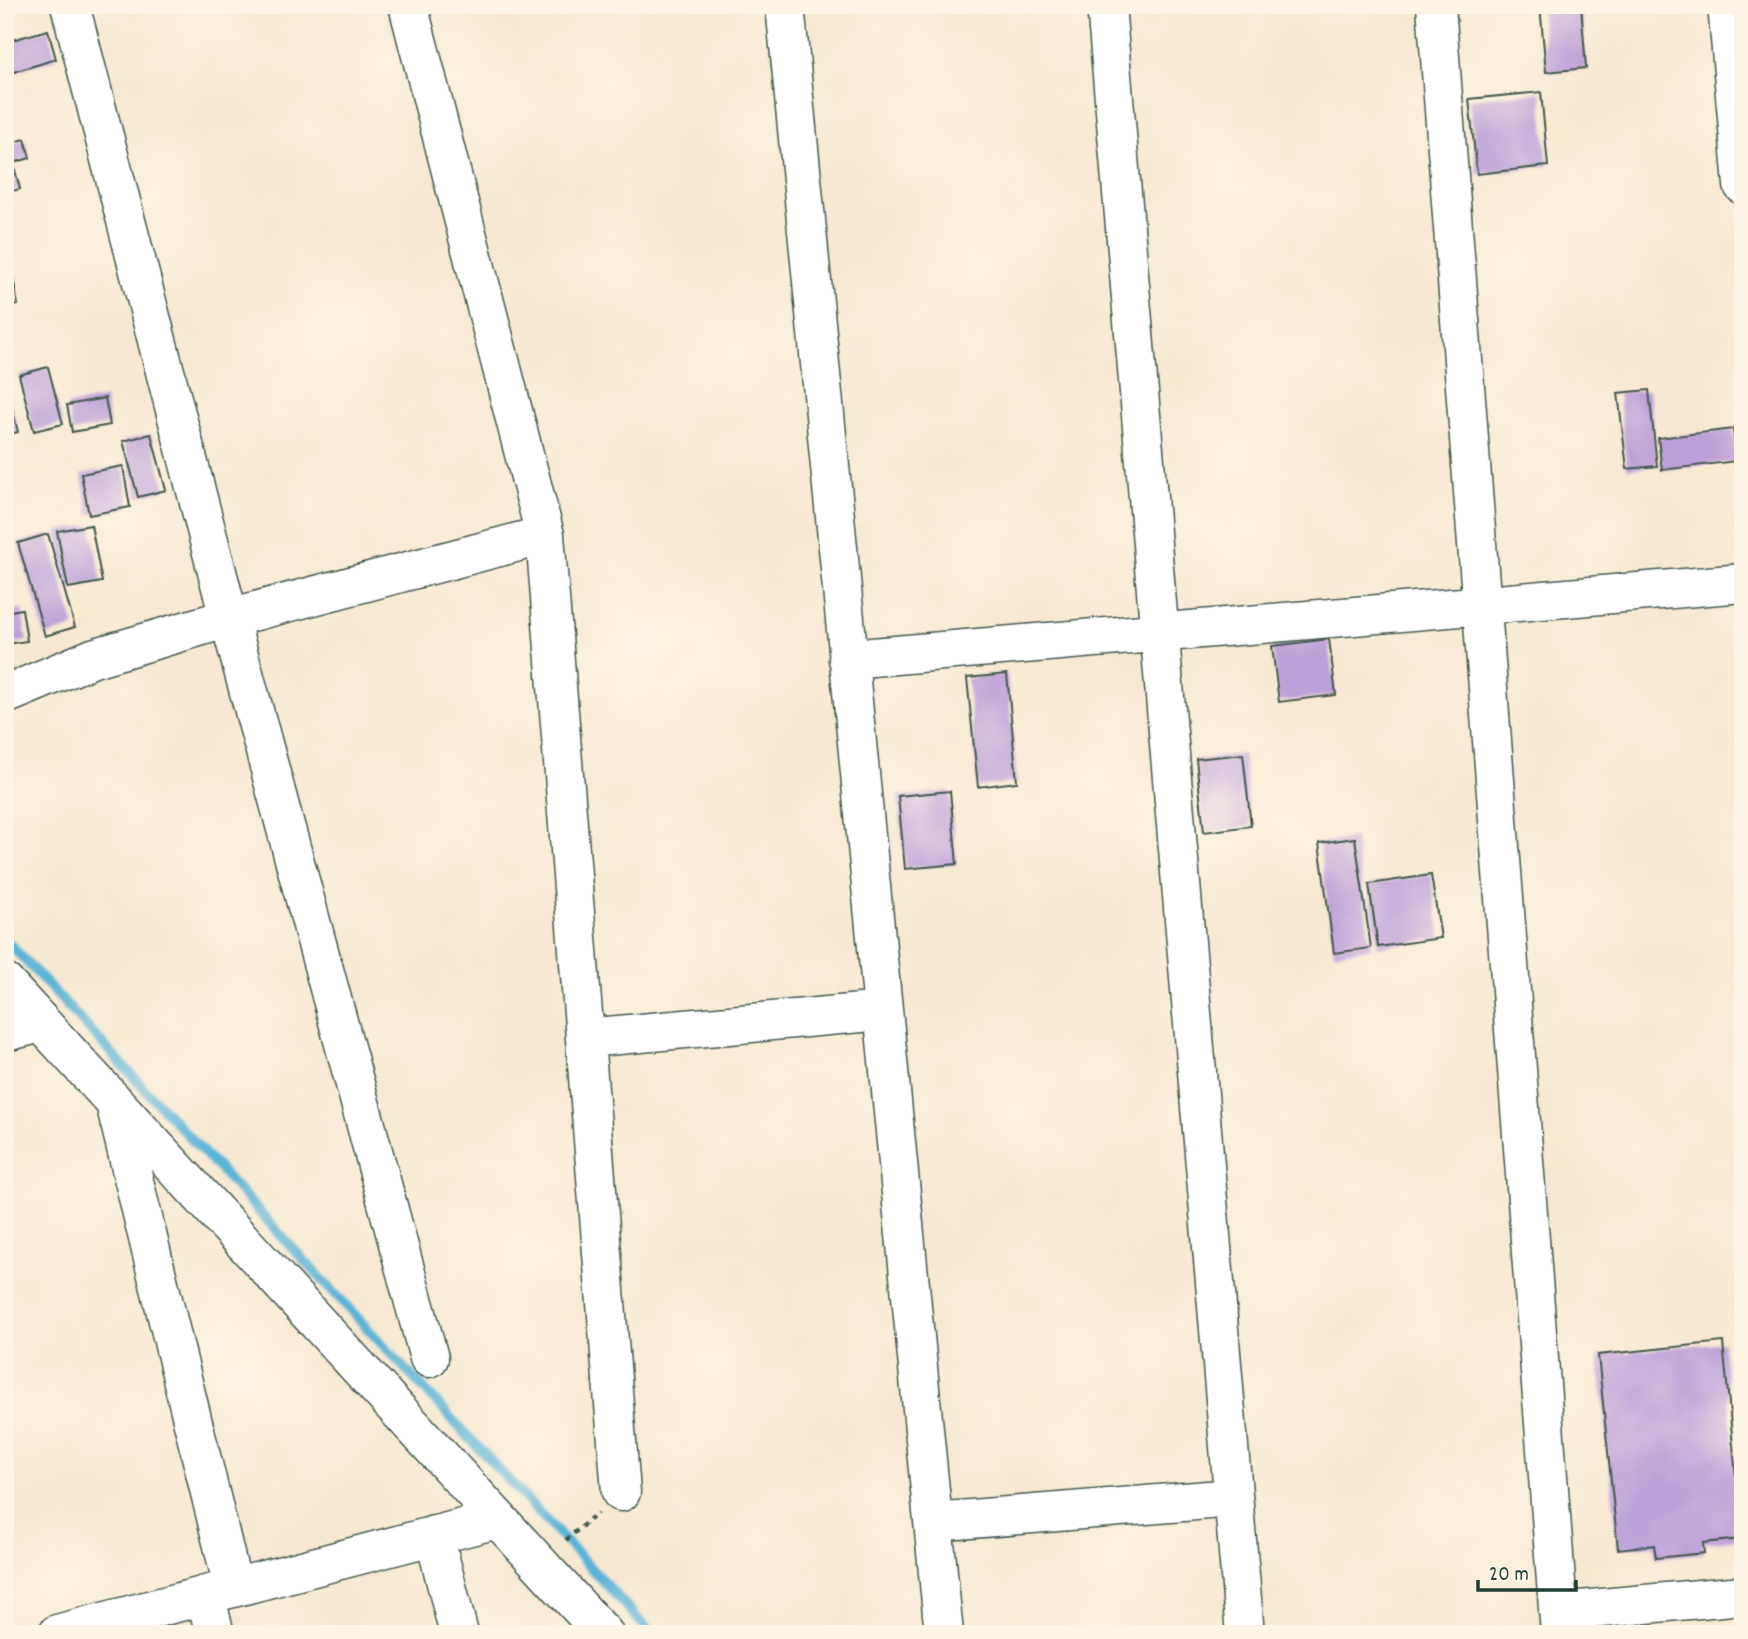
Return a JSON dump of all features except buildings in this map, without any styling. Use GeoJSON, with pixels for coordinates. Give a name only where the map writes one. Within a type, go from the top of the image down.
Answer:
{"type":"FeatureCollection","features":[{"type":"Feature","properties":{"kind":"street"},"geometry":{"type":"LineString","coordinates":[[70,5],[229,618],[429,1358]]}},
{"type":"Feature","properties":{"kind":"street"},"geometry":{"type":"LineString","coordinates":[[408,5],[545,535],[621,1492]]}},
{"type":"Feature","properties":{"kind":"street"},"geometry":{"type":"LineString","coordinates":[[785,5],[944,1634]]}},
{"type":"Feature","properties":{"kind":"street"},"geometry":{"type":"LineString","coordinates":[[1106,5],[1245,1634]]}},
{"type":"Feature","properties":{"kind":"street"},"geometry":{"type":"LineString","coordinates":[[1436,5],[1559,1623],[1743,1595]]}},
{"type":"Feature","properties":{"kind":"street"},"geometry":{"type":"LineString","coordinates":[[1727,5],[1743,185]]}},
{"type":"Feature","properties":{"kind":"street"},"geometry":{"type":"LineString","coordinates":[[5,695],[93,658],[229,618],[545,535]]}},
{"type":"Feature","properties":{"kind":"street"},"geometry":{"type":"LineString","coordinates":[[848,659],[1743,583]]}},
{"type":"Feature","properties":{"kind":"street"},"geometry":{"type":"LineString","coordinates":[[5,983],[23,1027],[115,1103],[604,1634]]}},
{"type":"Feature","properties":{"kind":"street"},"geometry":{"type":"LineString","coordinates":[[585,1038],[883,1011]]}},
{"type":"Feature","properties":{"kind":"street"},"geometry":{"type":"LineString","coordinates":[[115,1103],[219,1591],[215,1634]]}},
{"type":"Feature","properties":{"kind":"street"},"geometry":{"type":"LineString","coordinates":[[933,1522],[1233,1498]]}},
{"type":"Feature","properties":{"kind":"street"},"geometry":{"type":"LineString","coordinates":[[57,1634],[497,1519]]}},
{"type":"Feature","properties":{"kind":"street"},"geometry":{"type":"LineString","coordinates":[[434,1535],[459,1634]]}},
{"type":"Feature","properties":{"kind":"waterway"},"geometry":{"type":"LineString","coordinates":[[5,939],[652,1634]]}}]}
